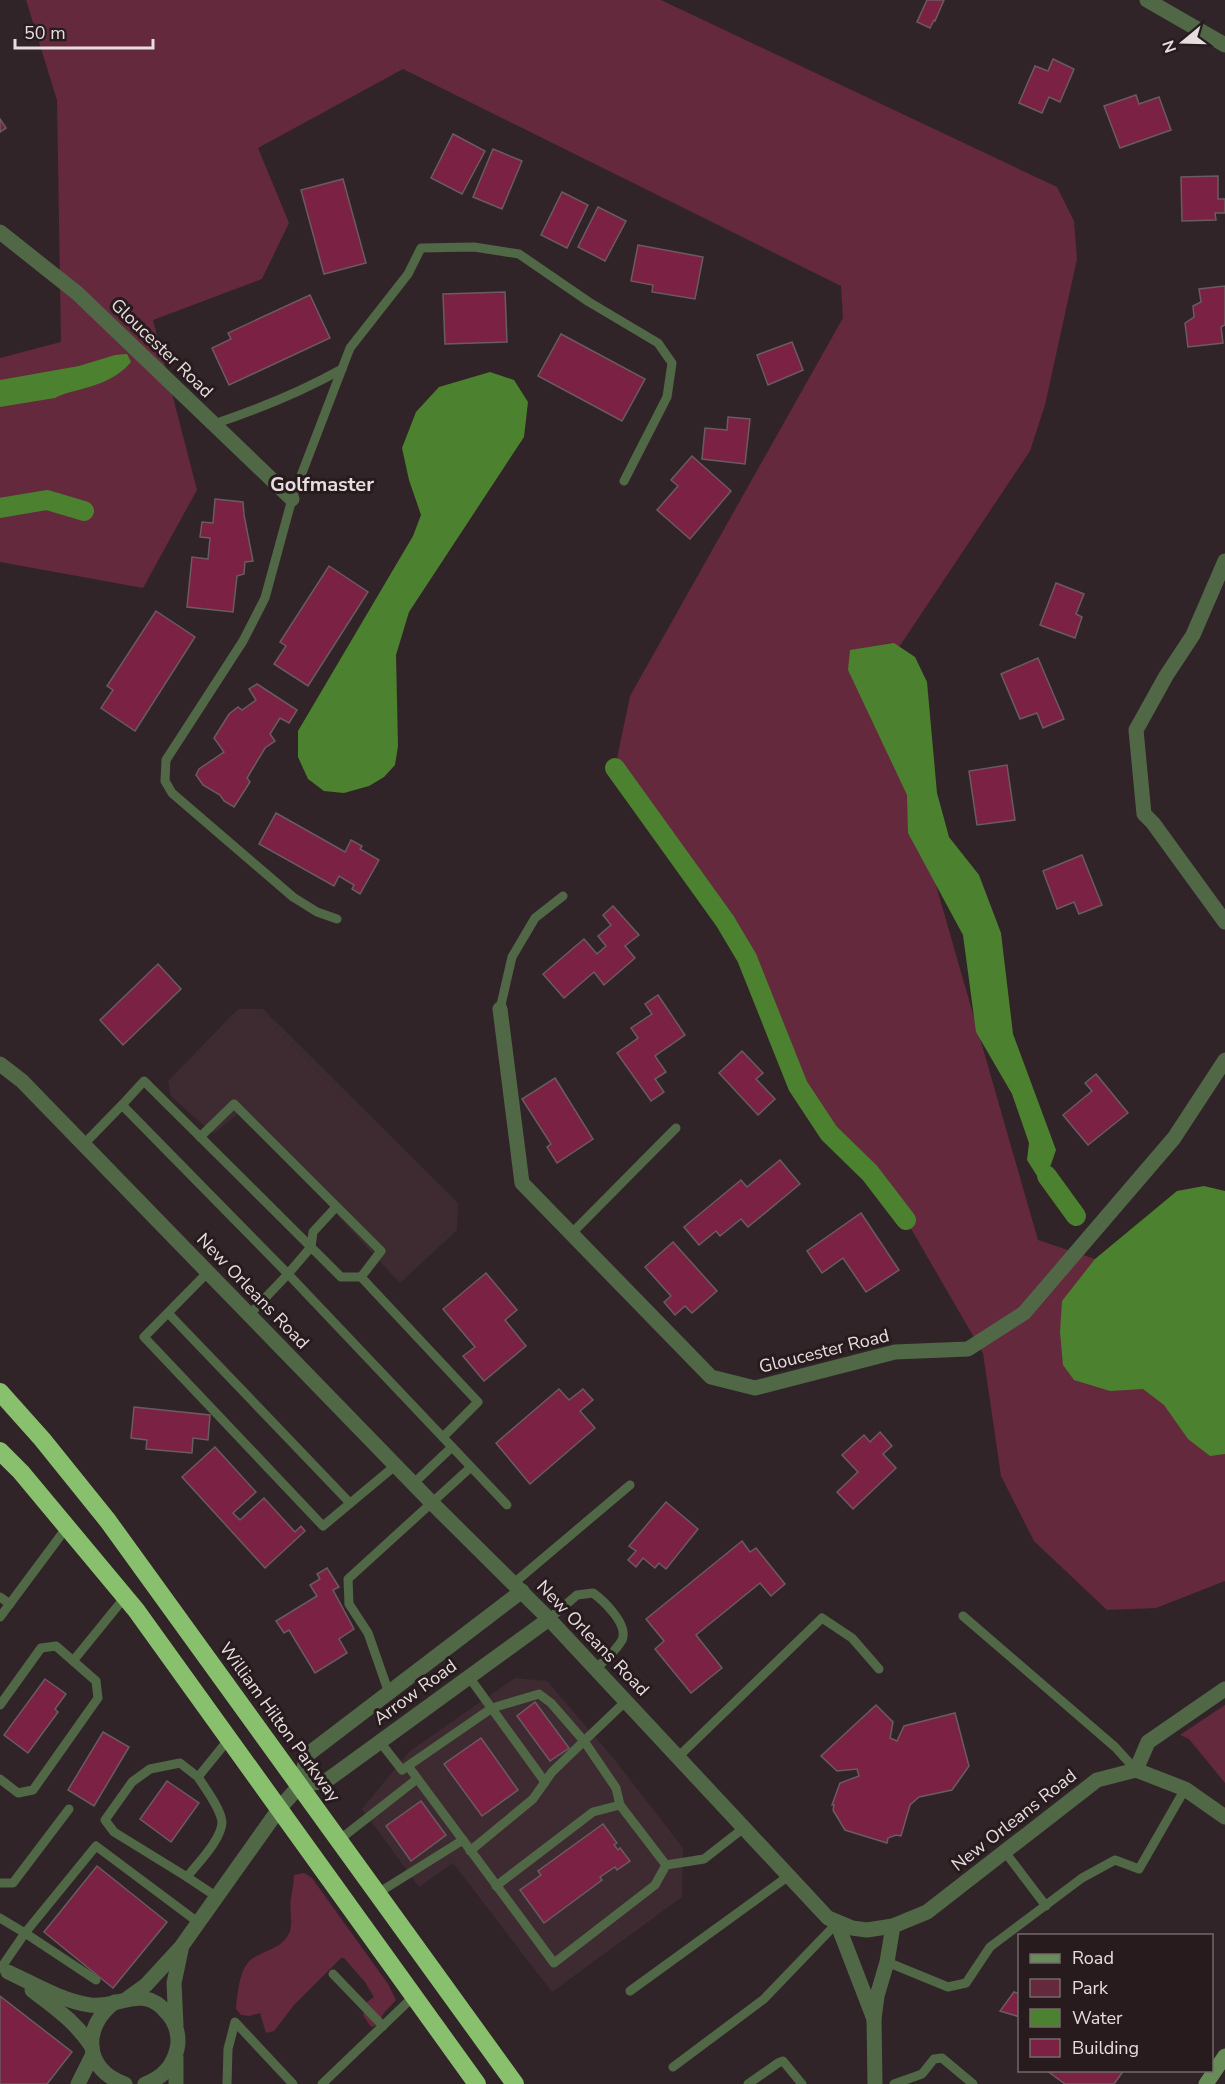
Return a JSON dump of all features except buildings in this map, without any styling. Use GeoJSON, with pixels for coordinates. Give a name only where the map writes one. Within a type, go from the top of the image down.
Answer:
{"type":"FeatureCollection","features":[{"type":"Feature","properties":{"kind":"highway","name":"William Hilton Parkway"},"geometry":{"type":"LineString","coordinates":[[0,1392],[42,1439],[108,1521],[515,2084]]}},
{"type":"Feature","properties":{"kind":"highway"},"geometry":{"type":"LineString","coordinates":[[0,1451],[21,1472],[125,1597],[476,2083]]}},
{"type":"Feature","properties":{"kind":"main road"},"geometry":{"type":"LineString","coordinates":[[1206,2084],[1225,2056]]}},
{"type":"Feature","properties":{"kind":"street"},"geometry":{"type":"LineString","coordinates":[[1147,0],[1225,45]]}},
{"type":"Feature","properties":{"kind":"street","name":"Gloucester Road"},"geometry":{"type":"LineString","coordinates":[[0,232],[77,293],[292,499]]}},
{"type":"Feature","properties":{"kind":"street"},"geometry":{"type":"LineString","coordinates":[[1225,561],[1193,635],[1166,676],[1136,730],[1144,814],[1153,823],[1225,922]]}},
{"type":"Feature","properties":{"kind":"street","name":"Gloucester Road"},"geometry":{"type":"LineString","coordinates":[[500,1009],[522,1183],[711,1377],[755,1388],[896,1352],[968,1349],[1024,1313],[1174,1138],[1225,1060]]}},
{"type":"Feature","properties":{"kind":"street","name":"New Orleans Road"},"geometry":{"type":"LineString","coordinates":[[0,1064],[22,1081],[432,1503],[518,1587],[828,1918],[837,1923],[867,1930],[893,1926],[927,1912],[1097,1780],[1136,1770]]}},
{"type":"Feature","properties":{"kind":"street","name":"Arrow Road"},"geometry":{"type":"LineString","coordinates":[[92,2051],[92,2034],[96,2021],[104,2010],[146,1985],[168,1964],[279,1809],[300,1785],[307,1755],[388,1693],[518,1587]]}},
{"type":"Feature","properties":{"kind":"street","name":"Arrow Road"},"geometry":{"type":"LineString","coordinates":[[300,1785],[326,1781],[549,1619]]}},
{"type":"Feature","properties":{"kind":"street"},"geometry":{"type":"LineString","coordinates":[[1225,1689],[1148,1742],[1136,1770],[1185,1789],[1225,1817]]}},
{"type":"Feature","properties":{"kind":"street"},"geometry":{"type":"LineString","coordinates":[[837,1923],[874,2019]]}},
{"type":"Feature","properties":{"kind":"street"},"geometry":{"type":"LineString","coordinates":[[875,2084],[874,2019],[893,1926]]}},
{"type":"Feature","properties":{"kind":"street"},"geometry":{"type":"LineString","coordinates":[[176,2084],[178,2044],[174,1983],[181,1947]]}},
{"type":"Feature","properties":{"kind":"street"},"geometry":{"type":"LineString","coordinates":[[3,1969],[66,1998],[92,2005],[141,1998],[153,2001],[172,2019],[177,2031]]}},
{"type":"Feature","properties":{"kind":"street"},"geometry":{"type":"LineString","coordinates":[[3,1969],[67,2016],[81,2030],[98,2065],[106,2074],[125,2084]]}},
{"type":"Feature","properties":{"kind":"street"},"geometry":{"type":"LineString","coordinates":[[78,2084],[92,2051]]}},
{"type":"Feature","properties":{"kind":"street"},"geometry":{"type":"LineString","coordinates":[[145,2084],[159,2078],[169,2069],[176,2057]]}},
{"type":"Feature","properties":{"kind":"lane"},"geometry":{"type":"LineString","coordinates":[[337,919],[317,912],[293,897],[172,793],[165,781],[166,760],[243,641],[265,598],[292,499],[350,348],[408,273],[422,248],[474,247],[519,254],[589,302],[658,342],[672,363],[667,398],[624,481]]}},
{"type":"Feature","properties":{"kind":"lane"},"geometry":{"type":"LineString","coordinates":[[214,424],[262,408],[312,386],[342,369]]}},
{"type":"Feature","properties":{"kind":"lane"},"geometry":{"type":"LineString","coordinates":[[500,1009],[512,957],[535,918],[563,896]]}},
{"type":"Feature","properties":{"kind":"lane"},"geometry":{"type":"LineString","coordinates":[[84,1145],[144,1081],[341,1277],[361,1277],[478,1402],[443,1437]]}},
{"type":"Feature","properties":{"kind":"lane"},"geometry":{"type":"LineString","coordinates":[[200,1137],[234,1104],[381,1251],[361,1277]]}},
{"type":"Feature","properties":{"kind":"lane"},"geometry":{"type":"LineString","coordinates":[[122,1105],[288,1274],[507,1505]]}},
{"type":"Feature","properties":{"kind":"lane"},"geometry":{"type":"LineString","coordinates":[[571,1234],[676,1128]]}},
{"type":"Feature","properties":{"kind":"lane"},"geometry":{"type":"LineString","coordinates":[[249,1315],[311,1247],[313,1232],[336,1207]]}},
{"type":"Feature","properties":{"kind":"lane"},"geometry":{"type":"LineString","coordinates":[[208,1272],[144,1337],[323,1526],[396,1465]]}},
{"type":"Feature","properties":{"kind":"lane"},"geometry":{"type":"LineString","coordinates":[[168,1312],[350,1503]]}},
{"type":"Feature","properties":{"kind":"lane"},"geometry":{"type":"LineString","coordinates":[[414,1484],[452,1447]]}},
{"type":"Feature","properties":{"kind":"lane"},"geometry":{"type":"LineString","coordinates":[[388,1693],[368,1633],[349,1604],[348,1579],[471,1467]]}},
{"type":"Feature","properties":{"kind":"lane"},"geometry":{"type":"LineString","coordinates":[[518,1587],[528,1569],[630,1485]]}},
{"type":"Feature","properties":{"kind":"lane"},"geometry":{"type":"LineString","coordinates":[[0,1617],[67,1527]]}},
{"type":"Feature","properties":{"kind":"lane"},"geometry":{"type":"LineString","coordinates":[[549,1619],[577,1595],[593,1593],[602,1599],[622,1625],[623,1634],[622,1641],[596,1669]]}},
{"type":"Feature","properties":{"kind":"lane"},"geometry":{"type":"LineString","coordinates":[[0,1597],[10,1604]]}},
{"type":"Feature","properties":{"kind":"lane"},"geometry":{"type":"LineString","coordinates":[[73,1660],[125,1597]]}},
{"type":"Feature","properties":{"kind":"lane"},"geometry":{"type":"LineString","coordinates":[[963,1616],[1115,1747],[1136,1770]]}},
{"type":"Feature","properties":{"kind":"lane"},"geometry":{"type":"LineString","coordinates":[[678,1757],[822,1618],[852,1638],[879,1669]]}},
{"type":"Feature","properties":{"kind":"lane"},"geometry":{"type":"LineString","coordinates":[[0,1705],[41,1648],[56,1646],[96,1681],[98,1698],[33,1790],[18,1793],[0,1779]]}},
{"type":"Feature","properties":{"kind":"lane"},"geometry":{"type":"LineString","coordinates":[[469,1677],[545,1782]]}},
{"type":"Feature","properties":{"kind":"lane"},"geometry":{"type":"LineString","coordinates":[[380,1742],[402,1770],[492,1708],[539,1694],[551,1703],[584,1741],[616,1788],[620,1805],[666,1865]]}},
{"type":"Feature","properties":{"kind":"lane"},"geometry":{"type":"LineString","coordinates":[[470,1851],[533,1799],[552,1772],[626,1701]]}},
{"type":"Feature","properties":{"kind":"lane"},"geometry":{"type":"LineString","coordinates":[[198,1777],[228,1740]]}},
{"type":"Feature","properties":{"kind":"lane"},"geometry":{"type":"LineString","coordinates":[[187,1877],[219,1836],[222,1821],[210,1793],[198,1777],[180,1763],[150,1769],[132,1782],[105,1820],[114,1832],[217,1897]]}},
{"type":"Feature","properties":{"kind":"lane"},"geometry":{"type":"LineString","coordinates":[[408,1766],[554,1963],[655,1885],[666,1865]]}},
{"type":"Feature","properties":{"kind":"lane"},"geometry":{"type":"LineString","coordinates":[[339,1840],[417,1779]]}},
{"type":"Feature","properties":{"kind":"lane"},"geometry":{"type":"LineString","coordinates":[[887,1962],[948,1987],[966,1983],[990,1947],[1083,1878],[1115,1860],[1139,1869],[1185,1789]]}},
{"type":"Feature","properties":{"kind":"lane"},"geometry":{"type":"LineString","coordinates":[[496,1886],[593,1812],[620,1805]]}},
{"type":"Feature","properties":{"kind":"lane"},"geometry":{"type":"LineString","coordinates":[[0,1883],[13,1883],[69,1809]]}},
{"type":"Feature","properties":{"kind":"lane"},"geometry":{"type":"LineString","coordinates":[[666,1865],[704,1859],[745,1827]]}},
{"type":"Feature","properties":{"kind":"lane"},"geometry":{"type":"LineString","coordinates":[[378,1893],[463,1840]]}},
{"type":"Feature","properties":{"kind":"lane"},"geometry":{"type":"LineString","coordinates":[[3,1969],[25,1933],[96,1846],[199,1923]]}},
{"type":"Feature","properties":{"kind":"lane"},"geometry":{"type":"LineString","coordinates":[[1005,1852],[1046,1906]]}},
{"type":"Feature","properties":{"kind":"lane"},"geometry":{"type":"LineString","coordinates":[[630,1991],[790,1875]]}},
{"type":"Feature","properties":{"kind":"lane"},"geometry":{"type":"LineString","coordinates":[[0,1918],[96,1980]]}},
{"type":"Feature","properties":{"kind":"lane"},"geometry":{"type":"LineString","coordinates":[[673,2067],[764,1998],[837,1923]]}},
{"type":"Feature","properties":{"kind":"lane"},"geometry":{"type":"LineString","coordinates":[[333,1974],[383,2026]]}},
{"type":"Feature","properties":{"kind":"lane"},"geometry":{"type":"LineString","coordinates":[[322,2084],[414,1996]]}},
{"type":"Feature","properties":{"kind":"lane"},"geometry":{"type":"LineString","coordinates":[[227,2084],[228,2049],[235,2022],[293,2084]]}},
{"type":"Feature","properties":{"kind":"lane"},"geometry":{"type":"LineString","coordinates":[[894,2084],[922,2074],[934,2059],[942,2058],[973,2084]]}},
{"type":"Feature","properties":{"kind":"lane"},"geometry":{"type":"LineString","coordinates":[[748,2084],[783,2061],[802,2084]]}},
{"type":"Feature","properties":{"kind":"shaded area"},"geometry":{"type":"Polygon","coordinates":[[[238,1009],[263,1009],[458,1203],[457,1230],[400,1283],[241,1111],[213,1134],[171,1096],[168,1081],[238,1009]]]}},
{"type":"Feature","properties":{"kind":"shaded area"},"geometry":{"type":"Polygon","coordinates":[[[515,1678],[547,1681],[614,1759],[683,1848],[682,1897],[552,1992],[453,1863],[419,1887],[362,1809],[410,1751],[515,1678]]]}},
{"type":"Feature","properties":{"kind":"green space"},"geometry":{"type":"Polygon","coordinates":[[[26,0],[661,0],[1057,187],[1074,221],[1077,259],[1045,405],[1030,451],[877,680],[1038,1240],[1095,1259],[1225,1296],[1225,1581],[1156,1608],[1107,1610],[1034,1541],[1001,1476],[983,1353],[906,1220],[870,1173],[829,1133],[798,1086],[747,958],[725,921],[615,768],[630,696],[843,318],[841,286],[403,69],[258,148],[289,223],[262,279],[153,320],[197,490],[143,588],[0,562],[0,358],[61,342],[57,100],[26,0]]]}},
{"type":"Feature","properties":{"kind":"green space"},"geometry":{"type":"Polygon","coordinates":[[[1225,1705],[1225,1783],[1189,1739],[1180,1735],[1225,1705]]]}},
{"type":"Feature","properties":{"kind":"green space"},"geometry":{"type":"Polygon","coordinates":[[[304,1873],[312,1878],[388,1984],[396,2000],[383,2014],[379,2025],[371,2027],[363,2015],[367,2002],[374,1997],[365,1982],[344,1958],[341,1958],[294,2005],[274,2031],[266,2033],[260,2013],[249,2016],[241,2015],[236,2009],[240,1979],[244,1968],[251,1959],[281,1943],[290,1931],[294,1875],[304,1873]]]}},
{"type":"Feature","properties":{"kind":"water"},"geometry":{"type":"Polygon","coordinates":[[[127,354],[131,362],[121,372],[103,382],[55,398],[0,407],[0,380],[79,366],[115,355],[127,354]]]}},
{"type":"Feature","properties":{"kind":"water"},"geometry":{"type":"Polygon","coordinates":[[[490,372],[514,380],[528,402],[524,437],[409,612],[396,655],[398,746],[395,765],[384,777],[369,786],[344,793],[324,791],[308,779],[298,757],[298,731],[413,536],[421,515],[409,480],[402,448],[416,412],[439,387],[490,372]]]}},
{"type":"Feature","properties":{"kind":"water"},"geometry":{"type":"Polygon","coordinates":[[[894,643],[915,657],[927,682],[937,793],[949,837],[979,875],[1001,933],[1013,1034],[1056,1150],[1047,1176],[1039,1179],[1027,1160],[1029,1143],[1012,1094],[976,1032],[963,935],[908,833],[907,795],[848,670],[850,650],[894,643]]]}},
{"type":"Feature","properties":{"kind":"water"},"geometry":{"type":"Polygon","coordinates":[[[1204,1186],[1225,1191],[1225,1454],[1210,1456],[1188,1439],[1164,1405],[1143,1389],[1110,1391],[1074,1380],[1063,1365],[1060,1332],[1062,1301],[1095,1259],[1177,1191],[1204,1186]]]}},
{"type":"Feature","properties":{"kind":"waterway"},"geometry":{"type":"LineString","coordinates":[[0,508],[47,500],[84,511]]}},
{"type":"Feature","properties":{"kind":"waterway"},"geometry":{"type":"LineString","coordinates":[[615,768],[725,921],[747,958],[798,1086],[829,1133],[870,1173],[906,1220]]}},
{"type":"Feature","properties":{"kind":"waterway"},"geometry":{"type":"LineString","coordinates":[[1047,1176],[1076,1216]]}},
{"type":"Feature","properties":{"kind":"district","name":"Golfmaster"},"geometry":{"type":"Point","coordinates":[322,484]}}]}
